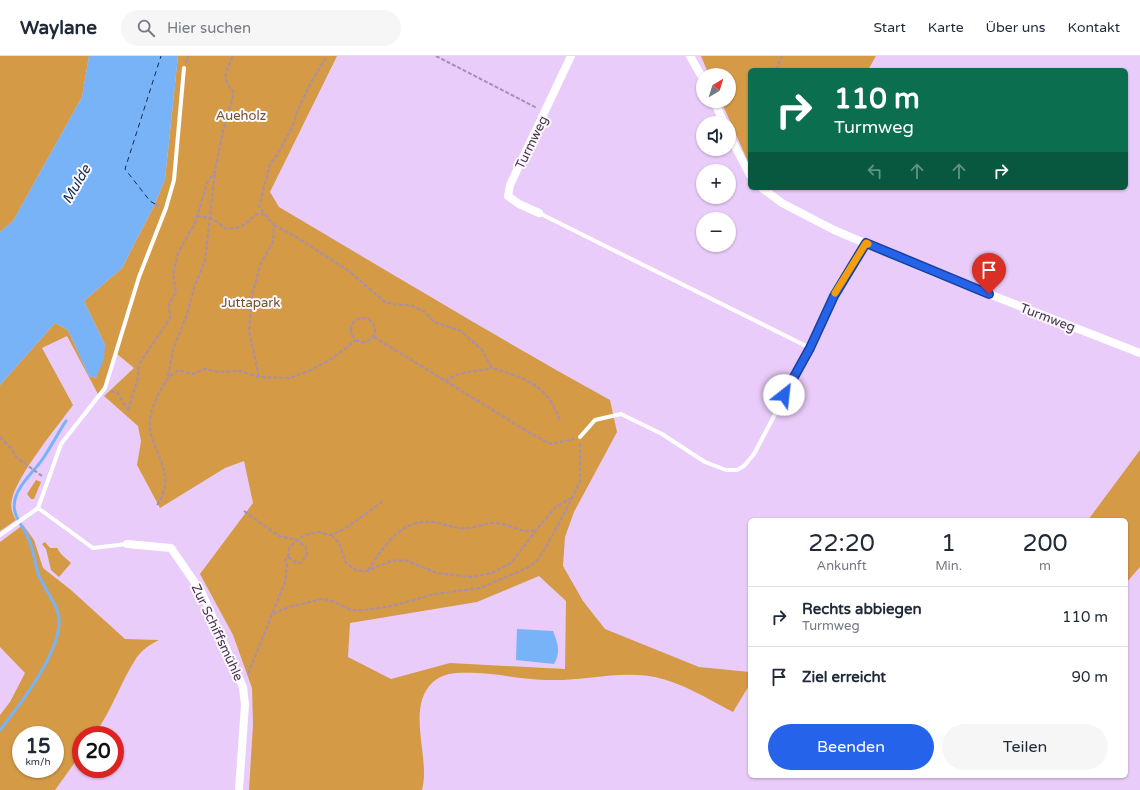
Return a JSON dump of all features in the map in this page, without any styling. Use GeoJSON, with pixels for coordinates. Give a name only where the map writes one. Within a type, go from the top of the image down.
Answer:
{"type":"FeatureCollection","features":[{"type":"Feature","properties":{"kind":"street","name":"Turmweg"},"geometry":{"type":"LineString","coordinates":[[539,213],[519,204],[508,196],[510,185],[546,112],[571,56]]}},
{"type":"Feature","properties":{"kind":"street"},"geometry":{"type":"LineString","coordinates":[[690,56],[697,68]]}},
{"type":"Feature","properties":{"kind":"street"},"geometry":{"type":"LineString","coordinates":[[736,148],[748,171]]}},
{"type":"Feature","properties":{"kind":"street","name":"Turmweg"},"geometry":{"type":"LineString","coordinates":[[765,190],[782,203],[814,221],[935,273],[1140,353]]}},
{"type":"Feature","properties":{"kind":"street","name":"Zur Schiffsmühle"},"geometry":{"type":"LineString","coordinates":[[127,544],[171,548],[202,593],[243,687],[245,705],[239,790]]}},
{"type":"Feature","properties":{"kind":"lane"},"geometry":{"type":"LineString","coordinates":[[0,535],[38,508],[61,444],[105,388],[139,277],[164,215],[174,180],[184,68]]}},
{"type":"Feature","properties":{"kind":"lane"},"geometry":{"type":"LineString","coordinates":[[539,213],[810,348]]}},
{"type":"Feature","properties":{"kind":"lane"},"geometry":{"type":"LineString","coordinates":[[580,437],[595,420],[621,414],[662,434],[705,462],[726,470],[737,470],[744,466],[754,454],[810,348],[834,296],[866,243]]}},
{"type":"Feature","properties":{"kind":"lane"},"geometry":{"type":"LineString","coordinates":[[38,508],[93,548],[127,544]]}},
{"type":"Feature","properties":{"kind":"path"},"geometry":{"type":"LineString","coordinates":[[157,505],[165,493],[165,479],[163,465],[150,428],[150,421],[155,402],[168,376],[173,350],[186,317],[195,285],[205,261],[211,218],[215,171],[223,131],[234,93],[225,82],[225,74],[233,56]]}},
{"type":"Feature","properties":{"kind":"path"},"geometry":{"type":"LineString","coordinates":[[327,56],[306,93],[293,125],[277,155],[270,164],[259,207],[274,225],[298,238],[350,272],[386,303],[413,306],[426,312],[434,322],[461,331],[482,350],[492,368]]}},
{"type":"Feature","properties":{"kind":"path"},"geometry":{"type":"LineString","coordinates":[[436,56],[546,112]]}},
{"type":"Feature","properties":{"kind":"path"},"geometry":{"type":"LineString","coordinates":[[777,68],[782,56]]}},
{"type":"Feature","properties":{"kind":"path"},"geometry":{"type":"LineString","coordinates":[[105,388],[117,392],[128,410],[138,378],[139,364],[170,318],[170,304],[176,292],[173,274],[176,260],[197,216],[207,183],[215,171]]}},
{"type":"Feature","properties":{"kind":"path"},"geometry":{"type":"LineString","coordinates":[[197,216],[211,218],[227,229],[234,229],[241,227],[257,214],[264,214]]}},
{"type":"Feature","properties":{"kind":"path"},"geometry":{"type":"LineString","coordinates":[[260,377],[249,330],[252,295],[261,263],[273,242],[274,225]]}},
{"type":"Feature","properties":{"kind":"path"},"geometry":{"type":"LineString","coordinates":[[361,317],[370,319],[376,327],[374,337],[366,342],[356,340],[351,332],[353,323],[361,317]]}},
{"type":"Feature","properties":{"kind":"path"},"geometry":{"type":"LineString","coordinates":[[273,614],[289,607],[322,599],[332,601],[351,610],[364,610],[392,606],[434,594],[480,588],[500,581],[536,562],[546,547],[580,481],[580,437],[551,444],[533,435],[374,337]]}},
{"type":"Feature","properties":{"kind":"path"},"geometry":{"type":"LineString","coordinates":[[168,376],[179,370],[192,374],[205,370],[219,372],[240,371],[260,377],[282,379],[303,374],[333,358],[356,340]]}},
{"type":"Feature","properties":{"kind":"path"},"geometry":{"type":"LineString","coordinates":[[445,381],[453,375],[492,368],[525,379],[542,390],[554,406],[559,419]]}},
{"type":"Feature","properties":{"kind":"path"},"geometry":{"type":"LineString","coordinates":[[0,437],[12,449],[16,457],[37,473]]}},
{"type":"Feature","properties":{"kind":"path"},"geometry":{"type":"LineString","coordinates":[[243,687],[285,582],[287,565],[285,560],[288,557],[289,548],[305,535],[318,532],[332,535],[339,543],[346,563],[357,571],[367,571],[391,561],[405,560],[437,573],[471,577],[492,573],[511,563],[556,507],[572,497]]}},
{"type":"Feature","properties":{"kind":"path"},"geometry":{"type":"LineString","coordinates":[[332,535],[346,528],[383,501]]}},
{"type":"Feature","properties":{"kind":"path"},"geometry":{"type":"LineString","coordinates":[[244,511],[279,536],[297,540],[306,547],[307,555],[301,563],[295,562],[288,557]]}},
{"type":"Feature","properties":{"kind":"path"},"geometry":{"type":"LineString","coordinates":[[367,571],[393,536],[411,525],[433,522],[453,528],[467,528],[495,522],[529,532],[536,530]]}},
{"type":"Feature","properties":{"kind":"green space"},"geometry":{"type":"Polygon","coordinates":[[[0,56],[89,56],[82,97],[13,221],[0,232],[0,56]]]}},
{"type":"Feature","properties":{"kind":"green space"},"geometry":{"type":"Polygon","coordinates":[[[178,56],[337,56],[270,192],[279,207],[485,329],[610,400],[617,432],[574,512],[565,537],[563,566],[583,601],[605,629],[699,667],[748,672],[748,687],[733,712],[675,683],[642,675],[616,675],[549,680],[486,674],[454,673],[438,678],[433,682],[425,693],[421,705],[420,733],[424,763],[422,790],[249,790],[253,725],[252,688],[233,635],[200,574],[253,503],[244,461],[225,468],[160,508],[137,465],[141,441],[138,426],[104,396],[134,368],[117,354],[105,388],[99,396],[67,336],[42,348],[73,405],[30,464],[16,489],[11,507],[16,520],[0,531],[0,385],[55,323],[68,330],[89,376],[96,378],[105,345],[84,301],[122,268],[155,204],[165,179],[178,56]],[[539,576],[477,602],[350,623],[348,657],[391,679],[450,663],[565,669],[566,601],[539,576]]]}},
{"type":"Feature","properties":{"kind":"green space"},"geometry":{"type":"Polygon","coordinates":[[[701,56],[876,56],[869,68],[748,68],[748,162],[736,135],[736,116],[728,116],[724,108],[736,108],[736,68],[706,68],[701,56]]]}},
{"type":"Feature","properties":{"kind":"green space"},"geometry":{"type":"Polygon","coordinates":[[[1140,450],[1140,567],[1128,581],[1128,518],[1089,518],[1140,450]]]}},
{"type":"Feature","properties":{"kind":"green space"},"geometry":{"type":"Polygon","coordinates":[[[36,480],[41,482],[34,499],[31,499],[27,494],[36,480]]]}},
{"type":"Feature","properties":{"kind":"green space"},"geometry":{"type":"Polygon","coordinates":[[[23,525],[34,540],[43,568],[71,590],[125,639],[159,640],[147,647],[137,657],[99,726],[72,726],[72,766],[64,778],[64,726],[12,726],[12,778],[64,778],[55,790],[0,790],[0,715],[10,702],[25,673],[0,647],[0,542],[23,525]]]}},
{"type":"Feature","properties":{"kind":"green space"},"geometry":{"type":"Polygon","coordinates":[[[45,542],[50,548],[57,548],[71,563],[59,577],[51,570],[46,549],[42,544],[45,542]]]}},
{"type":"Feature","properties":{"kind":"water","name":"Mulde"},"geometry":{"type":"Polygon","coordinates":[[[89,56],[178,56],[165,179],[155,204],[122,268],[84,301],[105,345],[104,359],[96,378],[89,376],[68,330],[55,323],[0,385],[0,232],[13,221],[82,97],[89,56]]]}},
{"type":"Feature","properties":{"kind":"water"},"geometry":{"type":"Polygon","coordinates":[[[517,629],[553,631],[558,648],[558,656],[554,664],[516,660],[517,629]]]}},
{"type":"Feature","properties":{"kind":"waterway"},"geometry":{"type":"LineString","coordinates":[[0,730],[40,674],[49,658],[59,626],[58,613],[38,573],[31,544],[17,517],[14,502],[21,485],[41,462],[66,421]]}},
{"type":"Feature","properties":{"kind":"ferry route"},"geometry":{"type":"LineString","coordinates":[[155,204],[150,201],[125,169],[161,56]]}},
{"type":"Feature","properties":{"kind":"slow traffic"},"geometry":{"type":"LineString","coordinates":[[835,293],[866,243],[868,244]]}},
{"type":"Feature","properties":{"kind":"route"},"geometry":{"type":"LineString","coordinates":[[784,395],[810,348],[834,296],[866,243],[935,273],[989,294]]}},
{"type":"Feature","properties":{"kind":"park label","name":"Aueholz"},"geometry":{"type":"Point","coordinates":[241,115]}},
{"type":"Feature","properties":{"kind":"park label","name":"Juttapark"},"geometry":{"type":"Point","coordinates":[251,302]}}]}
